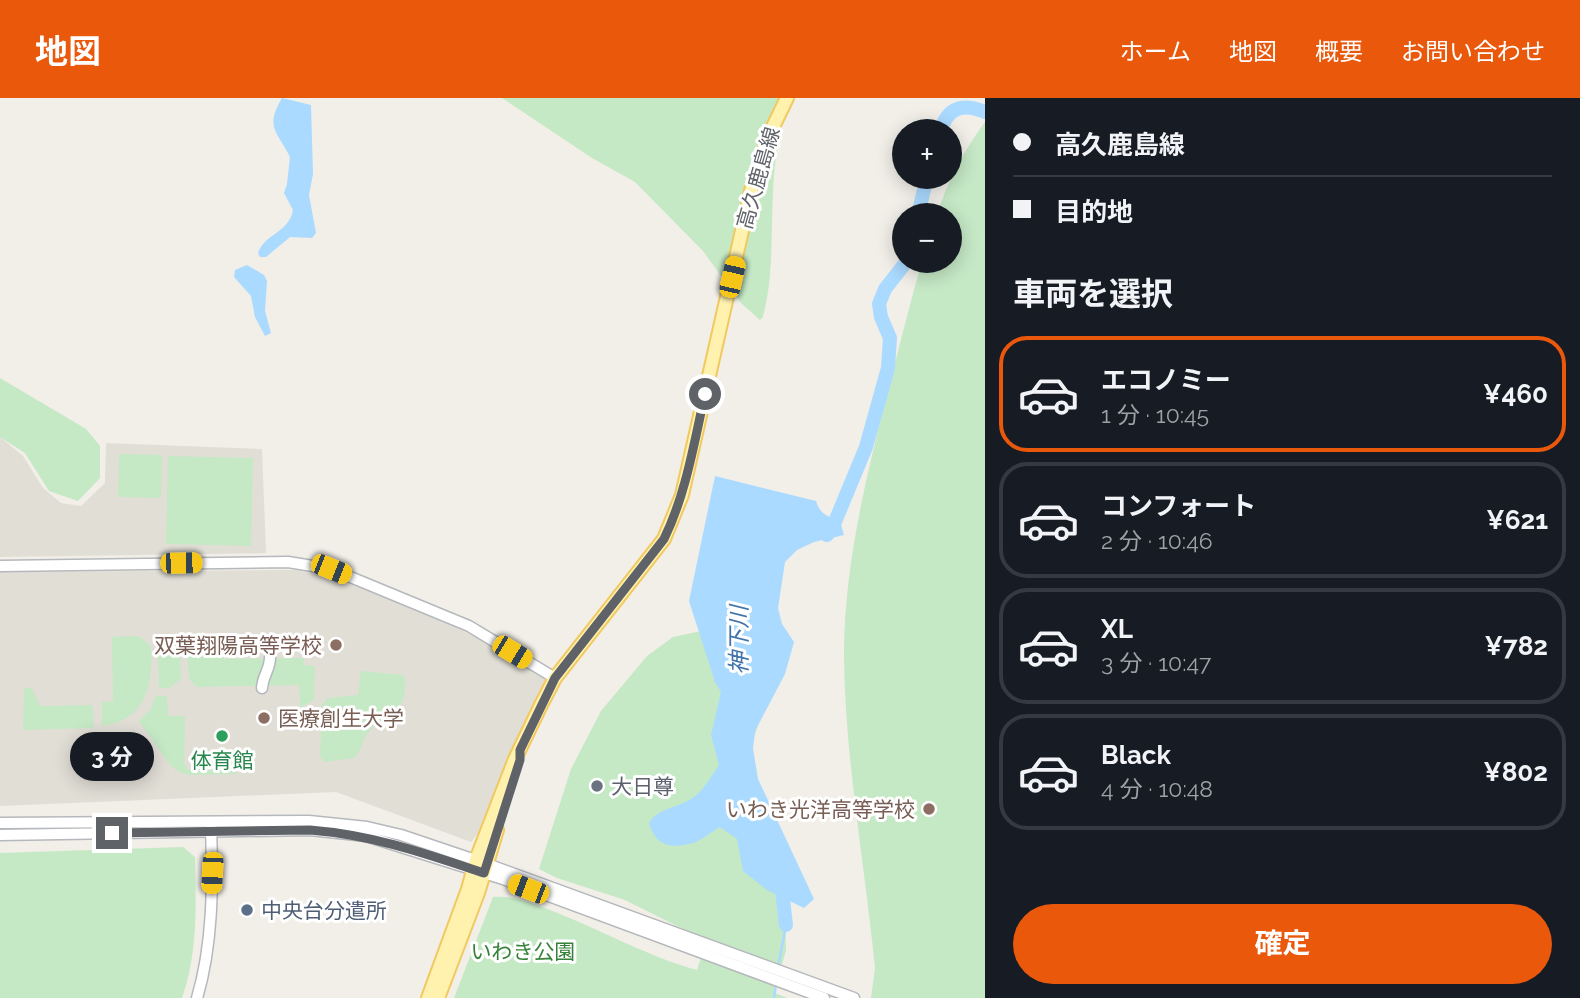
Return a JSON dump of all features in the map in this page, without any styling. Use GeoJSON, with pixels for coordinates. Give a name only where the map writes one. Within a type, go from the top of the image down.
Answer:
{"type":"FeatureCollection","features":[{"type":"Feature","properties":{"kind":"main road","name":"高久鹿島線"},"geometry":{"type":"LineString","coordinates":[[439,998],[520,750],[555,678],[664,539],[673,522],[682,495],[751,191],[769,135],[787,98]]}},
{"type":"Feature","properties":{"kind":"main road","name":"高久鹿島線"},"geometry":{"type":"LineString","coordinates":[[428,998],[480,867]]}},
{"type":"Feature","properties":{"kind":"street"},"geometry":{"type":"LineString","coordinates":[[0,566],[288,562],[331,569],[469,626],[555,678]]}},
{"type":"Feature","properties":{"kind":"street"},"geometry":{"type":"LineString","coordinates":[[262,688],[263,676],[270,664],[270,658]]}},
{"type":"Feature","properties":{"kind":"street"},"geometry":{"type":"LineString","coordinates":[[0,823],[341,832],[480,867],[854,998]]}},
{"type":"Feature","properties":{"kind":"street"},"geometry":{"type":"LineString","coordinates":[[0,835],[211,827]]}},
{"type":"Feature","properties":{"kind":"street"},"geometry":{"type":"LineString","coordinates":[[197,998],[208,942],[212,873],[211,827]]}},
{"type":"Feature","properties":{"kind":"street"},"geometry":{"type":"LineString","coordinates":[[480,867],[824,998]]}},
{"type":"Feature","properties":{"kind":"shaded area"},"geometry":{"type":"Polygon","coordinates":[[[0,437],[23,456],[43,488],[61,503],[81,506],[105,483],[106,443],[262,449],[266,553],[0,557],[0,437]]]}},
{"type":"Feature","properties":{"kind":"shaded area","name":"医療創生大学"},"geometry":{"type":"Polygon","coordinates":[[[296,570],[330,577],[364,589],[457,628],[486,642],[547,679],[509,757],[486,823],[471,842],[336,792],[0,806],[0,572],[296,570]]]}},
{"type":"Feature","properties":{"kind":"green space"},"geometry":{"type":"Polygon","coordinates":[[[502,98],[791,98],[783,121],[775,164],[770,274],[763,317],[760,320],[741,303],[703,251],[635,182],[592,158],[502,98]]]}},
{"type":"Feature","properties":{"kind":"green space"},"geometry":{"type":"Polygon","coordinates":[[[985,122],[985,998],[871,998],[875,968],[845,695],[847,594],[862,501],[919,273],[962,273],[962,203],[941,203],[946,189],[962,189],[962,158],[985,122]]]}},
{"type":"Feature","properties":{"kind":"green space"},"geometry":{"type":"Polygon","coordinates":[[[0,378],[86,429],[100,446],[100,478],[78,501],[49,491],[25,453],[0,437],[0,378]]]}},
{"type":"Feature","properties":{"kind":"green space"},"geometry":{"type":"Polygon","coordinates":[[[119,454],[162,455],[161,498],[118,497],[119,454]]]}},
{"type":"Feature","properties":{"kind":"green space"},"geometry":{"type":"Polygon","coordinates":[[[168,456],[253,458],[251,546],[166,544],[168,456]]]}},
{"type":"Feature","properties":{"kind":"green space","name":"いわき公園"},"geometry":{"type":"Polygon","coordinates":[[[706,630],[764,708],[744,767],[773,888],[785,918],[786,950],[774,993],[788,998],[454,998],[493,897],[515,898],[536,905],[697,970],[705,945],[697,936],[625,900],[557,878],[539,869],[571,769],[601,711],[647,656],[673,637],[706,630]]]}},
{"type":"Feature","properties":{"kind":"green space"},"geometry":{"type":"Polygon","coordinates":[[[207,635],[208,649],[223,649],[224,659],[304,658],[304,665],[315,666],[314,700],[300,708],[299,685],[197,687],[189,679],[186,636],[207,635]]]}},
{"type":"Feature","properties":{"kind":"green space"},"geometry":{"type":"Polygon","coordinates":[[[139,636],[151,646],[151,674],[144,698],[129,716],[102,726],[102,702],[113,701],[112,637],[139,636]]]}},
{"type":"Feature","properties":{"kind":"green space"},"geometry":{"type":"Polygon","coordinates":[[[170,636],[179,637],[181,679],[169,688],[159,688],[158,647],[170,636]]]}},
{"type":"Feature","properties":{"kind":"green space"},"geometry":{"type":"Polygon","coordinates":[[[361,671],[405,677],[403,700],[394,712],[367,734],[354,758],[325,762],[320,757],[322,705],[328,698],[358,695],[361,671]]]}},
{"type":"Feature","properties":{"kind":"green space"},"geometry":{"type":"Polygon","coordinates":[[[31,687],[40,706],[92,705],[94,726],[23,730],[24,689],[31,687]]]}},
{"type":"Feature","properties":{"kind":"green space"},"geometry":{"type":"Polygon","coordinates":[[[156,696],[167,696],[168,716],[185,716],[184,764],[188,769],[235,769],[236,774],[189,775],[179,772],[169,764],[139,721],[150,710],[156,696]]]}},
{"type":"Feature","properties":{"kind":"green space"},"geometry":{"type":"Polygon","coordinates":[[[183,847],[195,857],[196,910],[191,964],[182,998],[0,998],[0,853],[183,847]]]}},
{"type":"Feature","properties":{"kind":"water"},"geometry":{"type":"Polygon","coordinates":[[[282,98],[311,105],[313,174],[309,195],[316,233],[312,238],[290,237],[266,257],[260,257],[258,253],[261,246],[287,224],[293,210],[284,193],[290,157],[273,123],[282,98]]]}},
{"type":"Feature","properties":{"kind":"water"},"geometry":{"type":"Polygon","coordinates":[[[247,265],[264,275],[267,281],[265,311],[271,333],[265,336],[255,317],[251,296],[234,277],[235,270],[247,265]]]}},
{"type":"Feature","properties":{"kind":"water"},"geometry":{"type":"Polygon","coordinates":[[[715,476],[816,501],[825,514],[840,521],[844,535],[814,542],[797,550],[785,562],[778,608],[782,624],[794,642],[785,674],[755,731],[753,749],[758,779],[814,899],[804,908],[767,890],[743,871],[737,839],[720,827],[697,841],[675,846],[659,840],[649,823],[657,814],[696,796],[719,765],[711,735],[721,692],[715,682],[689,601],[715,476]]]}},
{"type":"Feature","properties":{"kind":"waterway","name":"神下川"},"geometry":{"type":"LineString","coordinates":[[946,119],[957,109],[970,108],[985,112]]}},
{"type":"Feature","properties":{"kind":"waterway","name":"神下川"},"geometry":{"type":"LineString","coordinates":[[921,203],[924,189]]}},
{"type":"Feature","properties":{"kind":"waterway","name":"神下川"},"geometry":{"type":"LineString","coordinates":[[827,535],[832,529],[866,447],[888,368],[890,338],[879,304],[885,289],[898,273]]}},
{"type":"Feature","properties":{"kind":"waterway","name":"神下川"},"geometry":{"type":"LineString","coordinates":[[781,881],[786,925]]}},
{"type":"Feature","properties":{"kind":"waterway"},"geometry":{"type":"LineString","coordinates":[[778,967],[786,925]]}},
{"type":"Feature","properties":{"kind":"waterway"},"geometry":{"type":"LineString","coordinates":[[774,998],[776,984]]}},
{"type":"Feature","properties":{"kind":"place","name":"双葉翔陽高等学校"},"geometry":{"type":"Point","coordinates":[336,645]}},
{"type":"Feature","properties":{"kind":"place","name":"医療創生大学"},"geometry":{"type":"Point","coordinates":[264,718]}},
{"type":"Feature","properties":{"kind":"place","name":"体育館"},"geometry":{"type":"Point","coordinates":[222,736]}},
{"type":"Feature","properties":{"kind":"place","name":"大日尊"},"geometry":{"type":"Point","coordinates":[597,786]}},
{"type":"Feature","properties":{"kind":"place","name":"いわき光洋高等学校"},"geometry":{"type":"Point","coordinates":[929,809]}},
{"type":"Feature","properties":{"kind":"place","name":"中央台分遣所"},"geometry":{"type":"Point","coordinates":[247,910]}},
{"type":"Feature","properties":{"kind":"route"},"geometry":{"type":"LineString","coordinates":[[112,833],[310,830],[341,832],[397,844],[484,873],[520,760],[520,750],[555,678],[664,539],[673,522],[682,495],[705,394]]}}]}
